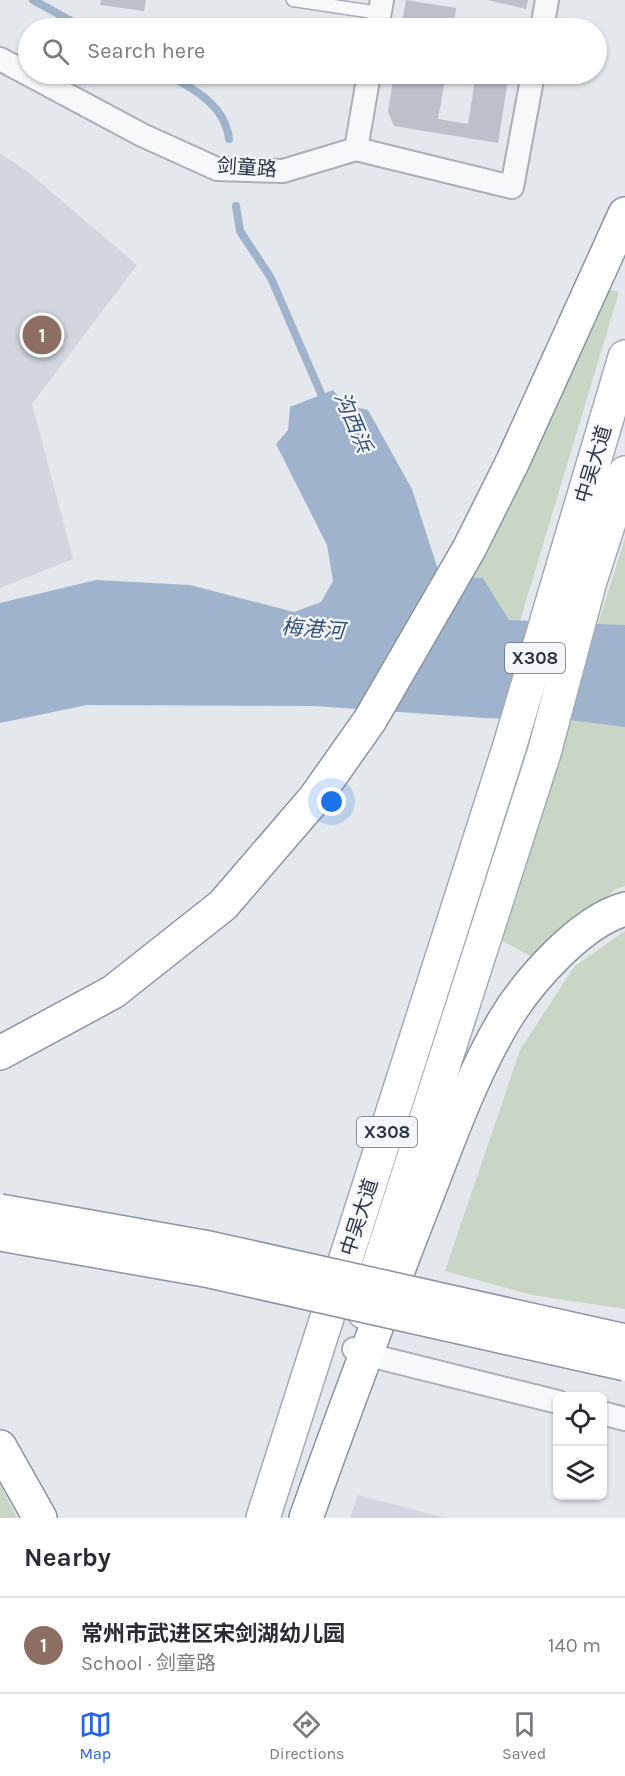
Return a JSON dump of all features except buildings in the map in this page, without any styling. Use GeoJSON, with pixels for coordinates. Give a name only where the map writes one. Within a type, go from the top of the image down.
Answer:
{"type":"FeatureCollection","features":[{"type":"Feature","properties":{"kind":"main road"},"geometry":{"type":"LineString","coordinates":[[0,1053],[113,992],[223,905],[315,798],[370,720],[421,636],[469,549],[513,460],[625,214]]}},
{"type":"Feature","properties":{"kind":"main road","name":"中吴大道"},"geometry":{"type":"LineString","coordinates":[[359,1351],[544,753],[576,576],[625,357]]}},
{"type":"Feature","properties":{"kind":"main road","name":"中吴大道"},"geometry":{"type":"LineString","coordinates":[[262,1518],[510,745],[576,576],[625,473]]}},
{"type":"Feature","properties":{"kind":"main road"},"geometry":{"type":"LineString","coordinates":[[304,1518],[359,1351],[472,1081],[505,1019],[552,957],[612,913],[625,909]]}},
{"type":"Feature","properties":{"kind":"main road"},"geometry":{"type":"LineString","coordinates":[[0,1211],[209,1248],[625,1341]]}},
{"type":"Feature","properties":{"kind":"main road"},"geometry":{"type":"LineString","coordinates":[[0,1234],[205,1270],[625,1364]]}},
{"type":"Feature","properties":{"kind":"main road"},"geometry":{"type":"LineString","coordinates":[[0,1447],[40,1518]]}},
{"type":"Feature","properties":{"kind":"street"},"geometry":{"type":"LineString","coordinates":[[544,18],[547,0]]}},
{"type":"Feature","properties":{"kind":"street","name":"剑童路"},"geometry":{"type":"LineString","coordinates":[[0,59],[18,69]]}},
{"type":"Feature","properties":{"kind":"street","name":"剑童路"},"geometry":{"type":"LineString","coordinates":[[47,84],[142,135],[217,169],[283,171],[356,149]]}},
{"type":"Feature","properties":{"kind":"street"},"geometry":{"type":"LineString","coordinates":[[367,84],[356,149],[512,187],[531,84]]}},
{"type":"Feature","properties":{"kind":"street"},"geometry":{"type":"LineString","coordinates":[[359,1351],[553,1401]]}},
{"type":"Feature","properties":{"kind":"street"},"geometry":{"type":"LineString","coordinates":[[607,1414],[625,1419]]}},
{"type":"Feature","properties":{"kind":"lane"},"geometry":{"type":"LineString","coordinates":[[293,0],[380,14]]}},
{"type":"Feature","properties":{"kind":"shaded area"},"geometry":{"type":"Polygon","coordinates":[[[0,153],[28,172],[137,265],[32,404],[73,559],[0,588],[0,153]]]}},
{"type":"Feature","properties":{"kind":"shaded area"},"geometry":{"type":"Polygon","coordinates":[[[358,1495],[446,1518],[350,1518],[358,1495]]]}},
{"type":"Feature","properties":{"kind":"green space"},"geometry":{"type":"Polygon","coordinates":[[[608,289],[619,292],[520,621],[509,620],[483,578],[471,577],[525,475],[608,289]]]}},
{"type":"Feature","properties":{"kind":"green space"},"geometry":{"type":"Polygon","coordinates":[[[625,538],[625,625],[598,624],[625,538]]]}},
{"type":"Feature","properties":{"kind":"green space"},"geometry":{"type":"Polygon","coordinates":[[[567,720],[625,727],[625,886],[616,889],[530,956],[501,940],[557,761],[567,720]]]}},
{"type":"Feature","properties":{"kind":"green space"},"geometry":{"type":"Polygon","coordinates":[[[625,931],[625,1309],[532,1295],[445,1271],[520,1050],[574,967],[625,931]]]}},
{"type":"Feature","properties":{"kind":"green space"},"geometry":{"type":"Polygon","coordinates":[[[0,1485],[17,1518],[0,1518],[0,1485]]]}},
{"type":"Feature","properties":{"kind":"water","name":"梅港河"},"geometry":{"type":"Polygon","coordinates":[[[333,390],[345,405],[368,410],[412,489],[440,576],[483,578],[509,620],[625,625],[625,727],[567,720],[484,718],[315,706],[87,705],[0,723],[0,603],[96,580],[190,585],[294,612],[321,602],[333,581],[327,545],[276,444],[288,430],[290,407],[333,390]]]}},
{"type":"Feature","properties":{"kind":"waterway","name":"沟西浜"},"geometry":{"type":"LineString","coordinates":[[33,0],[66,18]]}},
{"type":"Feature","properties":{"kind":"waterway","name":"沟西浜"},"geometry":{"type":"LineString","coordinates":[[185,84],[214,107],[221,116],[229,139]]}},
{"type":"Feature","properties":{"kind":"waterway","name":"沟西浜"},"geometry":{"type":"LineString","coordinates":[[236,206],[240,231],[271,278],[325,403]]}},
{"type":"Feature","properties":{"kind":"place","name":"常州市武进区宋剑湖幼儿园"},"geometry":{"type":"Point","coordinates":[42,335]}}]}
